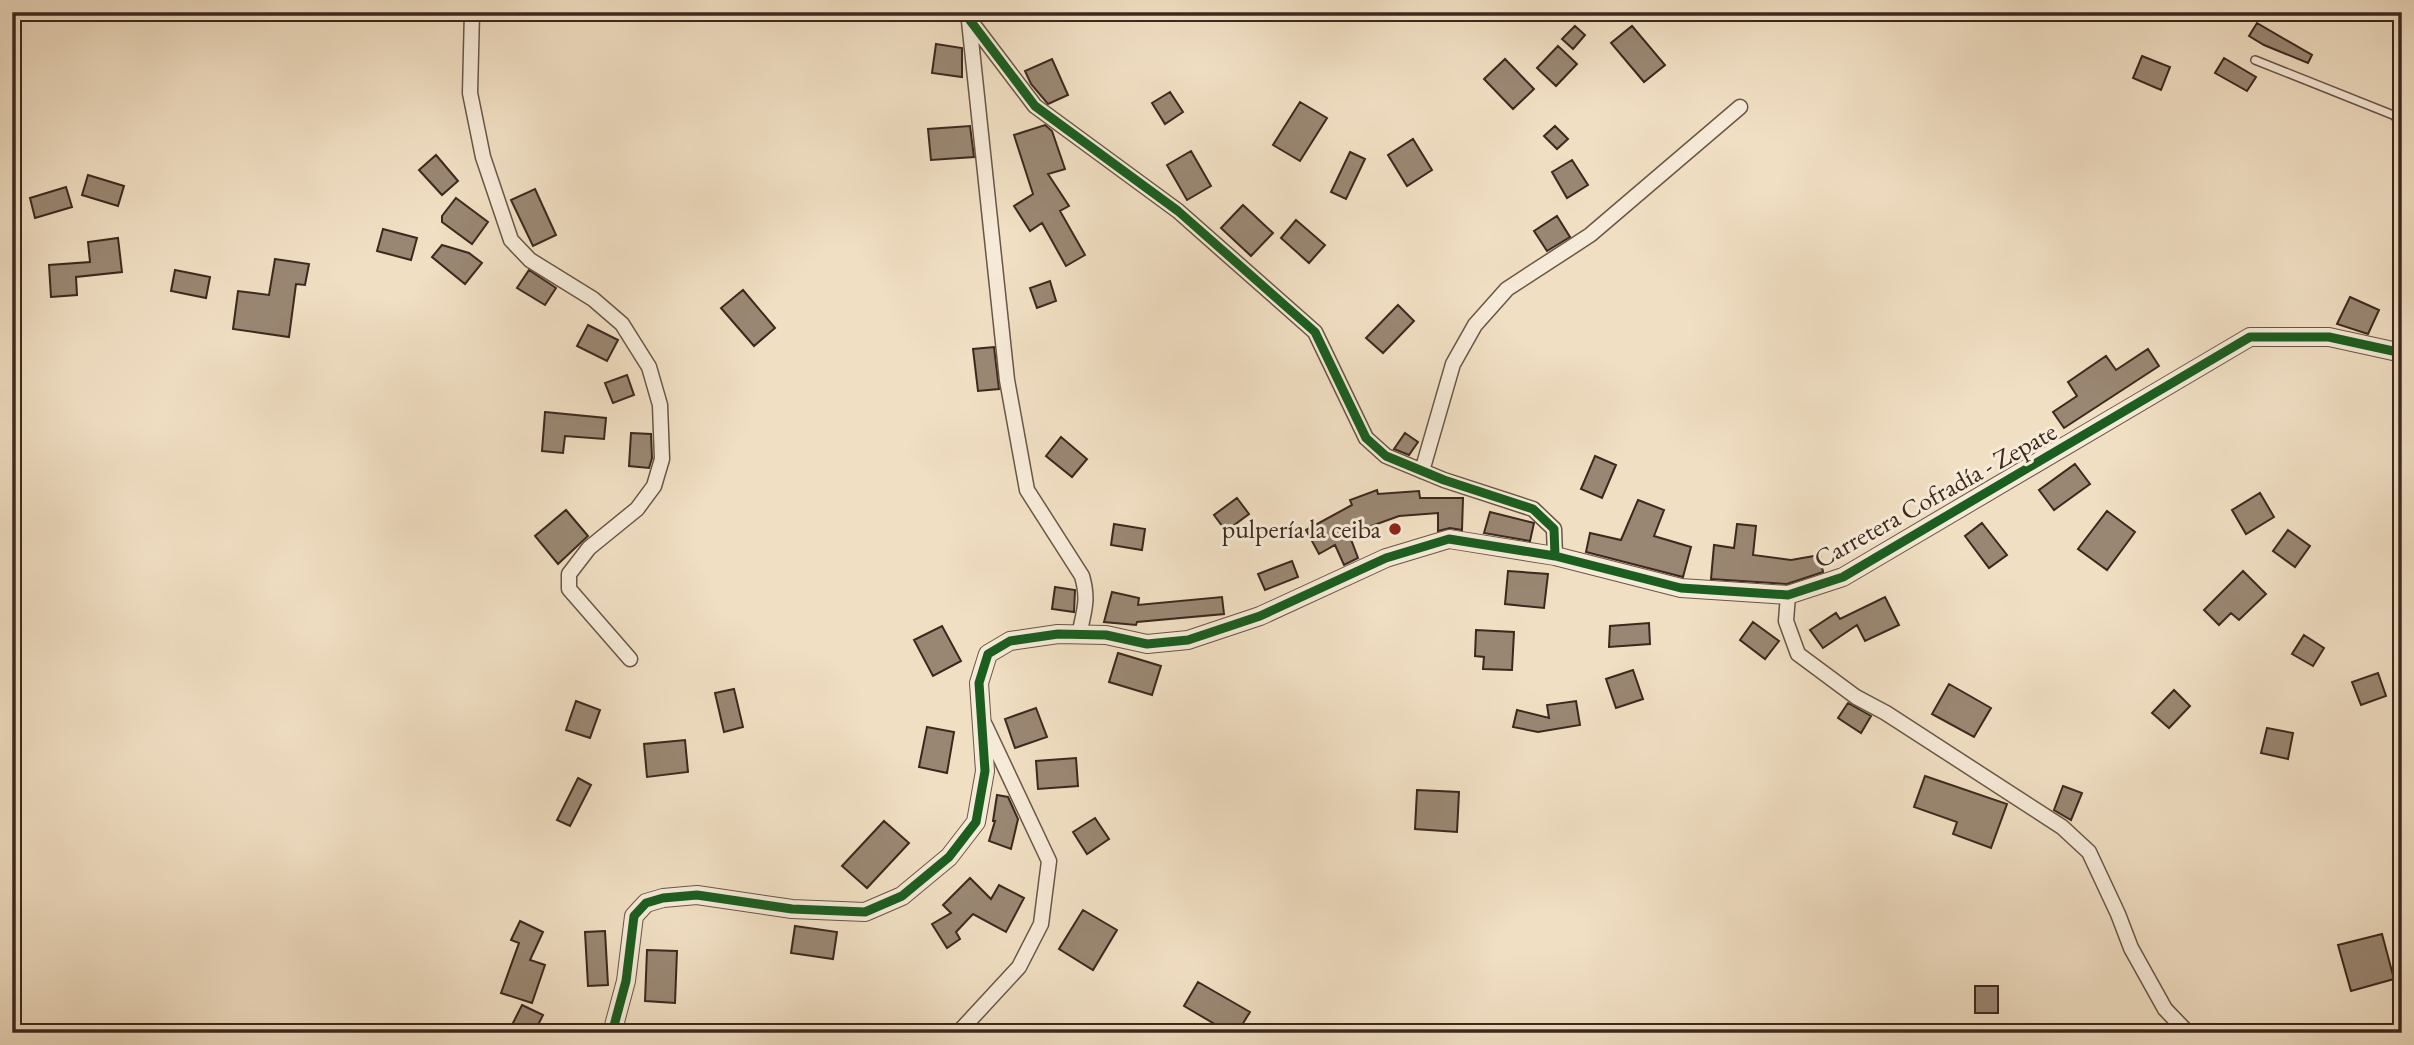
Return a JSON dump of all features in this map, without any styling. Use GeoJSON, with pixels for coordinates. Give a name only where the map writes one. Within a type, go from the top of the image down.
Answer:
{"type":"FeatureCollection","features":[{"type":"Feature","properties":{"kind":"street"},"geometry":{"type":"LineString","coordinates":[[472,12],[470,93],[483,157],[511,240],[530,260],[593,299],[622,324],[649,367],[660,405],[662,459],[654,486],[636,509],[589,548],[569,575],[569,589],[630,659]]}},
{"type":"Feature","properties":{"kind":"street"},"geometry":{"type":"LineString","coordinates":[[968,16],[1035,106],[1178,211],[1315,332],[1366,438],[1387,456],[1422,471],[1533,509],[1554,529],[1555,556]]}},
{"type":"Feature","properties":{"kind":"street"},"geometry":{"type":"LineString","coordinates":[[968,16],[1007,380],[1027,490],[1082,576],[1087,592],[1087,605],[1079,635]]}},
{"type":"Feature","properties":{"kind":"street"},"geometry":{"type":"LineString","coordinates":[[1422,471],[1453,364],[1475,325],[1507,289],[1590,235],[1740,107]]}},
{"type":"Feature","properties":{"kind":"street","name":"Carretera Cofradía - Zepate"},"geometry":{"type":"LineString","coordinates":[[612,1033],[626,981],[634,916],[646,903],[663,898],[697,895],[792,909],[865,912],[902,896],[949,857],[976,822],[985,771],[979,683],[988,654],[1010,641],[1058,634],[1106,635],[1147,644],[1188,640],[1260,616],[1387,558],[1449,538],[1555,556],[1681,588],[1788,595],[1843,577],[2250,337],[2329,337],[2402,354]]}},
{"type":"Feature","properties":{"kind":"street"},"geometry":{"type":"LineString","coordinates":[[1788,595],[1786,621],[1798,654],[1856,697],[1886,713],[2062,827],[2088,852],[2131,948],[2165,1009],[2188,1033]]}},
{"type":"Feature","properties":{"kind":"street"},"geometry":{"type":"LineString","coordinates":[[958,1033],[1019,967],[1041,923],[1049,861],[982,719]]}},
{"type":"Feature","properties":{"kind":"lane"},"geometry":{"type":"LineString","coordinates":[[2255,60],[2392,115],[2402,123]]}},
{"type":"Feature","properties":{"kind":"building"},"geometry":{"type":"Polygon","coordinates":[[[2257,23],[2312,55],[2308,63],[2249,36],[2257,23]]]}},
{"type":"Feature","properties":{"kind":"building"},"geometry":{"type":"Polygon","coordinates":[[[1575,26],[1585,35],[1573,49],[1562,39],[1575,26]]]}},
{"type":"Feature","properties":{"kind":"building"},"geometry":{"type":"Polygon","coordinates":[[[1632,26],[1665,65],[1644,82],[1611,43],[1632,26]]]}},
{"type":"Feature","properties":{"kind":"building"},"geometry":{"type":"Polygon","coordinates":[[[936,44],[962,48],[962,77],[932,73],[936,44]]]}},
{"type":"Feature","properties":{"kind":"building"},"geometry":{"type":"Polygon","coordinates":[[[1558,46],[1577,64],[1556,86],[1537,68],[1558,46]]]}},
{"type":"Feature","properties":{"kind":"building"},"geometry":{"type":"Polygon","coordinates":[[[2142,56],[2170,67],[2161,90],[2133,78],[2142,56]]]}},
{"type":"Feature","properties":{"kind":"building"},"geometry":{"type":"Polygon","coordinates":[[[2224,58],[2256,77],[2247,91],[2215,73],[2224,58]]]}},
{"type":"Feature","properties":{"kind":"building"},"geometry":{"type":"Polygon","coordinates":[[[1052,59],[1068,95],[1048,104],[1031,84],[1025,71],[1052,59]]]}},
{"type":"Feature","properties":{"kind":"building"},"geometry":{"type":"Polygon","coordinates":[[[1505,59],[1534,89],[1513,109],[1484,79],[1505,59]]]}},
{"type":"Feature","properties":{"kind":"building"},"geometry":{"type":"Polygon","coordinates":[[[1170,92],[1183,112],[1165,124],[1152,103],[1170,92]]]}},
{"type":"Feature","properties":{"kind":"building"},"geometry":{"type":"Polygon","coordinates":[[[1300,102],[1327,118],[1300,161],[1273,145],[1300,102]]]}},
{"type":"Feature","properties":{"kind":"building"},"geometry":{"type":"Polygon","coordinates":[[[1045,125],[1052,131],[1065,169],[1048,174],[1069,206],[1060,211],[1085,255],[1066,266],[1042,223],[1030,231],[1014,206],[1033,194],[1014,135],[1045,125]]]}},
{"type":"Feature","properties":{"kind":"building"},"geometry":{"type":"Polygon","coordinates":[[[970,126],[974,157],[931,160],[928,129],[970,126]]]}},
{"type":"Feature","properties":{"kind":"building"},"geometry":{"type":"Polygon","coordinates":[[[1555,126],[1568,139],[1557,149],[1544,136],[1555,126]]]}},
{"type":"Feature","properties":{"kind":"building"},"geometry":{"type":"Polygon","coordinates":[[[1413,139],[1432,170],[1407,186],[1388,155],[1413,139]]]}},
{"type":"Feature","properties":{"kind":"building"},"geometry":{"type":"Polygon","coordinates":[[[1191,151],[1211,186],[1187,200],[1167,165],[1191,151]]]}},
{"type":"Feature","properties":{"kind":"building"},"geometry":{"type":"Polygon","coordinates":[[[1350,152],[1365,159],[1346,199],[1331,192],[1350,152]]]}},
{"type":"Feature","properties":{"kind":"building"},"geometry":{"type":"Polygon","coordinates":[[[436,155],[458,181],[442,195],[419,170],[436,155]]]}},
{"type":"Feature","properties":{"kind":"building"},"geometry":{"type":"Polygon","coordinates":[[[1572,160],[1588,185],[1567,198],[1552,172],[1572,160]]]}},
{"type":"Feature","properties":{"kind":"building"},"geometry":{"type":"Polygon","coordinates":[[[88,175],[124,186],[118,206],[82,195],[88,175]]]}},
{"type":"Feature","properties":{"kind":"building"},"geometry":{"type":"Polygon","coordinates":[[[66,187],[72,207],[35,218],[30,198],[66,187]]]}},
{"type":"Feature","properties":{"kind":"building"},"geometry":{"type":"Polygon","coordinates":[[[535,189],[556,235],[533,246],[511,200],[535,189]]]}},
{"type":"Feature","properties":{"kind":"building"},"geometry":{"type":"Polygon","coordinates":[[[456,198],[488,222],[472,244],[442,222],[442,216],[456,198]]]}},
{"type":"Feature","properties":{"kind":"building"},"geometry":{"type":"Polygon","coordinates":[[[1243,205],[1273,233],[1251,256],[1221,228],[1243,205]]]}},
{"type":"Feature","properties":{"kind":"building"},"geometry":{"type":"Polygon","coordinates":[[[1557,216],[1570,237],[1547,251],[1534,231],[1557,216]]]}},
{"type":"Feature","properties":{"kind":"building"},"geometry":{"type":"Polygon","coordinates":[[[1296,220],[1325,245],[1309,263],[1281,238],[1296,220]]]}},
{"type":"Feature","properties":{"kind":"building"},"geometry":{"type":"Polygon","coordinates":[[[383,229],[417,238],[411,260],[377,251],[383,229]]]}},
{"type":"Feature","properties":{"kind":"building"},"geometry":{"type":"Polygon","coordinates":[[[118,238],[122,272],[76,277],[77,295],[51,297],[49,265],[90,262],[88,242],[118,238]]]}},
{"type":"Feature","properties":{"kind":"building"},"geometry":{"type":"Polygon","coordinates":[[[442,245],[469,253],[482,263],[465,284],[432,257],[442,245]]]}},
{"type":"Feature","properties":{"kind":"building"},"geometry":{"type":"Polygon","coordinates":[[[275,259],[309,264],[305,285],[296,284],[289,337],[233,329],[238,291],[269,295],[275,259]]]}},
{"type":"Feature","properties":{"kind":"building"},"geometry":{"type":"Polygon","coordinates":[[[175,270],[210,277],[206,298],[171,291],[175,270]]]}},
{"type":"Feature","properties":{"kind":"building"},"geometry":{"type":"Polygon","coordinates":[[[529,270],[556,288],[545,305],[517,288],[529,270]]]}},
{"type":"Feature","properties":{"kind":"building"},"geometry":{"type":"Polygon","coordinates":[[[1050,281],[1056,301],[1037,308],[1030,288],[1050,281]]]}},
{"type":"Feature","properties":{"kind":"building"},"geometry":{"type":"Polygon","coordinates":[[[743,290],[775,328],[754,346],[721,308],[743,290]]]}},
{"type":"Feature","properties":{"kind":"building"},"geometry":{"type":"Polygon","coordinates":[[[2350,297],[2379,310],[2368,334],[2337,324],[2350,297]]]}},
{"type":"Feature","properties":{"kind":"building"},"geometry":{"type":"Polygon","coordinates":[[[1398,305],[1414,321],[1383,353],[1366,338],[1398,305]]]}},
{"type":"Feature","properties":{"kind":"building"},"geometry":{"type":"Polygon","coordinates":[[[588,325],[618,340],[607,361],[577,346],[588,325]]]}},
{"type":"Feature","properties":{"kind":"building"},"geometry":{"type":"Polygon","coordinates":[[[994,347],[999,389],[978,391],[973,349],[994,347]]]}},
{"type":"Feature","properties":{"kind":"building"},"geometry":{"type":"Polygon","coordinates":[[[2148,349],[2159,366],[2064,428],[2053,412],[2077,396],[2068,382],[2106,356],[2116,370],[2148,349]]]}},
{"type":"Feature","properties":{"kind":"building"},"geometry":{"type":"Polygon","coordinates":[[[627,375],[634,395],[613,403],[605,383],[627,375]]]}},
{"type":"Feature","properties":{"kind":"building"},"geometry":{"type":"Polygon","coordinates":[[[545,412],[606,418],[604,439],[565,436],[563,453],[542,451],[545,412]]]}},
{"type":"Feature","properties":{"kind":"building"},"geometry":{"type":"Polygon","coordinates":[[[631,433],[651,434],[652,458],[649,468],[629,466],[631,433]]]}},
{"type":"Feature","properties":{"kind":"building"},"geometry":{"type":"Polygon","coordinates":[[[1405,433],[1418,442],[1409,455],[1394,449],[1405,433]]]}},
{"type":"Feature","properties":{"kind":"building"},"geometry":{"type":"Polygon","coordinates":[[[1061,437],[1087,459],[1072,477],[1046,456],[1061,437]]]}},
{"type":"Feature","properties":{"kind":"building"},"geometry":{"type":"Polygon","coordinates":[[[1595,456],[1616,465],[1602,498],[1581,489],[1595,456]]]}},
{"type":"Feature","properties":{"kind":"building"},"geometry":{"type":"Polygon","coordinates":[[[2075,464],[2090,484],[2054,510],[2039,490],[2075,464]]]}},
{"type":"Feature","properties":{"kind":"building"},"geometry":{"type":"Polygon","coordinates":[[[1377,490],[1378,494],[1419,491],[1420,498],[1463,498],[1462,530],[1450,528],[1438,531],[1438,513],[1399,516],[1349,534],[1358,558],[1344,565],[1335,545],[1319,554],[1306,530],[1352,505],[1350,500],[1377,490]]]}},
{"type":"Feature","properties":{"kind":"building"},"geometry":{"type":"Polygon","coordinates":[[[2260,493],[2274,517],[2246,534],[2232,510],[2260,493]]]}},
{"type":"Feature","properties":{"kind":"building"},"geometry":{"type":"Polygon","coordinates":[[[1237,498],[1249,514],[1226,531],[1214,515],[1237,498]]]}},
{"type":"Feature","properties":{"kind":"building"},"geometry":{"type":"Polygon","coordinates":[[[1638,500],[1664,510],[1654,536],[1691,547],[1683,577],[1586,552],[1590,533],[1621,540],[1638,500]]]}},
{"type":"Feature","properties":{"kind":"building"},"geometry":{"type":"Polygon","coordinates":[[[566,510],[588,536],[558,564],[535,536],[566,510]]]}},
{"type":"Feature","properties":{"kind":"building"},"geometry":{"type":"Polygon","coordinates":[[[2107,511],[2135,532],[2107,570],[2078,549],[2107,511]]]}},
{"type":"Feature","properties":{"kind":"building"},"geometry":{"type":"Polygon","coordinates":[[[1490,512],[1534,523],[1530,541],[1484,533],[1490,512]]]}},
{"type":"Feature","properties":{"kind":"building"},"geometry":{"type":"Polygon","coordinates":[[[1982,523],[2007,555],[1989,568],[1965,536],[1982,523]]]}},
{"type":"Feature","properties":{"kind":"building"},"geometry":{"type":"Polygon","coordinates":[[[1114,524],[1145,529],[1142,550],[1111,545],[1114,524]]]}},
{"type":"Feature","properties":{"kind":"building"},"geometry":{"type":"Polygon","coordinates":[[[1737,524],[1756,526],[1753,555],[1791,560],[1820,555],[1823,572],[1787,584],[1711,579],[1714,545],[1734,548],[1737,524]]]}},
{"type":"Feature","properties":{"kind":"building"},"geometry":{"type":"Polygon","coordinates":[[[2288,530],[2310,546],[2295,567],[2273,551],[2288,530]]]}},
{"type":"Feature","properties":{"kind":"building"},"geometry":{"type":"Polygon","coordinates":[[[1292,561],[1298,577],[1265,590],[1258,574],[1292,561]]]}},
{"type":"Feature","properties":{"kind":"building"},"geometry":{"type":"Polygon","coordinates":[[[1508,571],[1548,574],[1544,608],[1505,604],[1508,571]]]}},
{"type":"Feature","properties":{"kind":"building"},"geometry":{"type":"Polygon","coordinates":[[[2243,571],[2266,594],[2239,620],[2231,613],[2219,625],[2204,610],[2243,571]]]}},
{"type":"Feature","properties":{"kind":"building"},"geometry":{"type":"Polygon","coordinates":[[[1055,587],[1075,590],[1074,612],[1052,609],[1055,587]]]}},
{"type":"Feature","properties":{"kind":"building"},"geometry":{"type":"Polygon","coordinates":[[[1112,592],[1139,598],[1138,605],[1222,597],[1224,614],[1137,622],[1136,625],[1104,622],[1112,592]]]}},
{"type":"Feature","properties":{"kind":"building"},"geometry":{"type":"Polygon","coordinates":[[[1885,597],[1899,625],[1865,641],[1857,625],[1823,648],[1810,630],[1836,613],[1840,619],[1885,597]]]}},
{"type":"Feature","properties":{"kind":"building"},"geometry":{"type":"Polygon","coordinates":[[[1753,622],[1779,641],[1765,659],[1740,640],[1753,622]]]}},
{"type":"Feature","properties":{"kind":"building"},"geometry":{"type":"Polygon","coordinates":[[[1649,623],[1650,644],[1609,647],[1610,626],[1649,623]]]}},
{"type":"Feature","properties":{"kind":"building"},"geometry":{"type":"Polygon","coordinates":[[[942,626],[961,661],[933,676],[914,640],[942,626]]]}},
{"type":"Feature","properties":{"kind":"building"},"geometry":{"type":"Polygon","coordinates":[[[1476,630],[1514,632],[1512,670],[1483,669],[1484,657],[1475,656],[1476,630]]]}},
{"type":"Feature","properties":{"kind":"building"},"geometry":{"type":"Polygon","coordinates":[[[2304,635],[2324,648],[2313,666],[2292,654],[2304,635]]]}},
{"type":"Feature","properties":{"kind":"building"},"geometry":{"type":"Polygon","coordinates":[[[1118,653],[1161,666],[1152,695],[1109,682],[1118,653]]]}},
{"type":"Feature","properties":{"kind":"building"},"geometry":{"type":"Polygon","coordinates":[[[1633,670],[1643,699],[1616,708],[1606,679],[1633,670]]]}},
{"type":"Feature","properties":{"kind":"building"},"geometry":{"type":"Polygon","coordinates":[[[2378,673],[2386,696],[2361,705],[2352,682],[2378,673]]]}},
{"type":"Feature","properties":{"kind":"building"},"geometry":{"type":"Polygon","coordinates":[[[1949,684],[1991,708],[1974,737],[1932,714],[1949,684]]]}},
{"type":"Feature","properties":{"kind":"building"},"geometry":{"type":"Polygon","coordinates":[[[734,689],[743,727],[724,732],[715,693],[734,689]]]}},
{"type":"Feature","properties":{"kind":"building"},"geometry":{"type":"Polygon","coordinates":[[[2174,690],[2190,706],[2169,728],[2152,713],[2174,690]]]}},
{"type":"Feature","properties":{"kind":"building"},"geometry":{"type":"Polygon","coordinates":[[[576,701],[600,710],[590,738],[566,730],[576,701]]]}},
{"type":"Feature","properties":{"kind":"building"},"geometry":{"type":"Polygon","coordinates":[[[1576,701],[1580,725],[1538,732],[1513,727],[1517,710],[1549,718],[1547,705],[1576,701]]]}},
{"type":"Feature","properties":{"kind":"building"},"geometry":{"type":"Polygon","coordinates":[[[1848,703],[1871,716],[1861,733],[1838,718],[1848,703]]]}},
{"type":"Feature","properties":{"kind":"building"},"geometry":{"type":"Polygon","coordinates":[[[1036,708],[1047,737],[1015,748],[1005,719],[1036,708]]]}},
{"type":"Feature","properties":{"kind":"building"},"geometry":{"type":"Polygon","coordinates":[[[927,727],[954,732],[947,773],[919,767],[927,727]]]}},
{"type":"Feature","properties":{"kind":"building"},"geometry":{"type":"Polygon","coordinates":[[[2267,728],[2293,733],[2288,759],[2261,753],[2267,728]]]}},
{"type":"Feature","properties":{"kind":"building"},"geometry":{"type":"Polygon","coordinates":[[[685,740],[688,772],[647,777],[644,744],[685,740]]]}},
{"type":"Feature","properties":{"kind":"building"},"geometry":{"type":"Polygon","coordinates":[[[1076,758],[1078,786],[1038,789],[1036,761],[1076,758]]]}},
{"type":"Feature","properties":{"kind":"building"},"geometry":{"type":"Polygon","coordinates":[[[1925,776],[2007,804],[1991,848],[1953,834],[1957,822],[1914,807],[1925,776]]]}},
{"type":"Feature","properties":{"kind":"building"},"geometry":{"type":"Polygon","coordinates":[[[578,778],[591,785],[570,826],[557,820],[578,778]]]}},
{"type":"Feature","properties":{"kind":"building"},"geometry":{"type":"Polygon","coordinates":[[[2063,786],[2082,793],[2071,820],[2054,810],[2063,786]]]}},
{"type":"Feature","properties":{"kind":"building"},"geometry":{"type":"Polygon","coordinates":[[[1417,790],[1459,792],[1457,832],[1415,829],[1417,790]]]}},
{"type":"Feature","properties":{"kind":"building"},"geometry":{"type":"Polygon","coordinates":[[[997,795],[1008,797],[1018,819],[1011,849],[989,841],[995,821],[997,795]]]}},
{"type":"Feature","properties":{"kind":"building"},"geometry":{"type":"Polygon","coordinates":[[[1095,818],[1109,839],[1087,854],[1073,832],[1095,818]]]}},
{"type":"Feature","properties":{"kind":"building"},"geometry":{"type":"Polygon","coordinates":[[[884,821],[909,843],[867,888],[842,866],[884,821]]]}},
{"type":"Feature","properties":{"kind":"building"},"geometry":{"type":"Polygon","coordinates":[[[970,878],[991,899],[999,885],[1024,898],[1006,932],[973,914],[956,932],[960,939],[947,948],[932,924],[951,913],[943,905],[970,878]]]}},
{"type":"Feature","properties":{"kind":"building"},"geometry":{"type":"Polygon","coordinates":[[[1083,910],[1117,930],[1093,970],[1059,949],[1083,910]]]}},
{"type":"Feature","properties":{"kind":"building"},"geometry":{"type":"Polygon","coordinates":[[[520,921],[543,932],[530,960],[545,965],[532,1003],[501,993],[519,943],[511,940],[520,921]]]}},
{"type":"Feature","properties":{"kind":"building"},"geometry":{"type":"Polygon","coordinates":[[[795,926],[837,932],[833,959],[791,953],[795,926]]]}},
{"type":"Feature","properties":{"kind":"building"},"geometry":{"type":"Polygon","coordinates":[[[605,931],[608,985],[588,986],[585,932],[605,931]]]}},
{"type":"Feature","properties":{"kind":"building"},"geometry":{"type":"Polygon","coordinates":[[[2382,934],[2394,979],[2351,991],[2338,945],[2382,934]]]}},
{"type":"Feature","properties":{"kind":"building"},"geometry":{"type":"Polygon","coordinates":[[[647,950],[677,951],[675,1003],[645,1001],[647,950]]]}},
{"type":"Feature","properties":{"kind":"building"},"geometry":{"type":"Polygon","coordinates":[[[1198,982],[1250,1012],[1237,1033],[1230,1033],[1184,1006],[1198,982]]]}},
{"type":"Feature","properties":{"kind":"building"},"geometry":{"type":"Polygon","coordinates":[[[1975,986],[1998,986],[1998,1013],[1975,1013],[1975,986]]]}},
{"type":"Feature","properties":{"kind":"building"},"geometry":{"type":"Polygon","coordinates":[[[522,1005],[543,1015],[534,1033],[508,1033],[522,1005]]]}},
{"type":"Feature","properties":{"kind":"cycle path"},"geometry":{"type":"LineString","coordinates":[[967,12],[969,19],[1035,106],[1178,211],[1315,332],[1366,438],[1386,456],[1444,480],[1533,509],[1554,529],[1555,556]]}},
{"type":"Feature","properties":{"kind":"cycle path"},"geometry":{"type":"LineString","coordinates":[[612,1033],[626,981],[634,916],[646,903],[663,898],[697,895],[792,909],[865,912],[902,896],[949,857],[976,822],[985,771],[979,683],[988,654],[1010,641],[1058,634],[1106,635],[1147,644],[1188,640],[1260,616],[1386,558],[1449,539],[1555,556],[1681,588],[1788,595],[1843,577],[2250,337],[2329,337],[2402,353]]}},
{"type":"Feature","properties":{"kind":"place","name":"pulpería la ceiba"},"geometry":{"type":"Point","coordinates":[1395,529]}}]}
